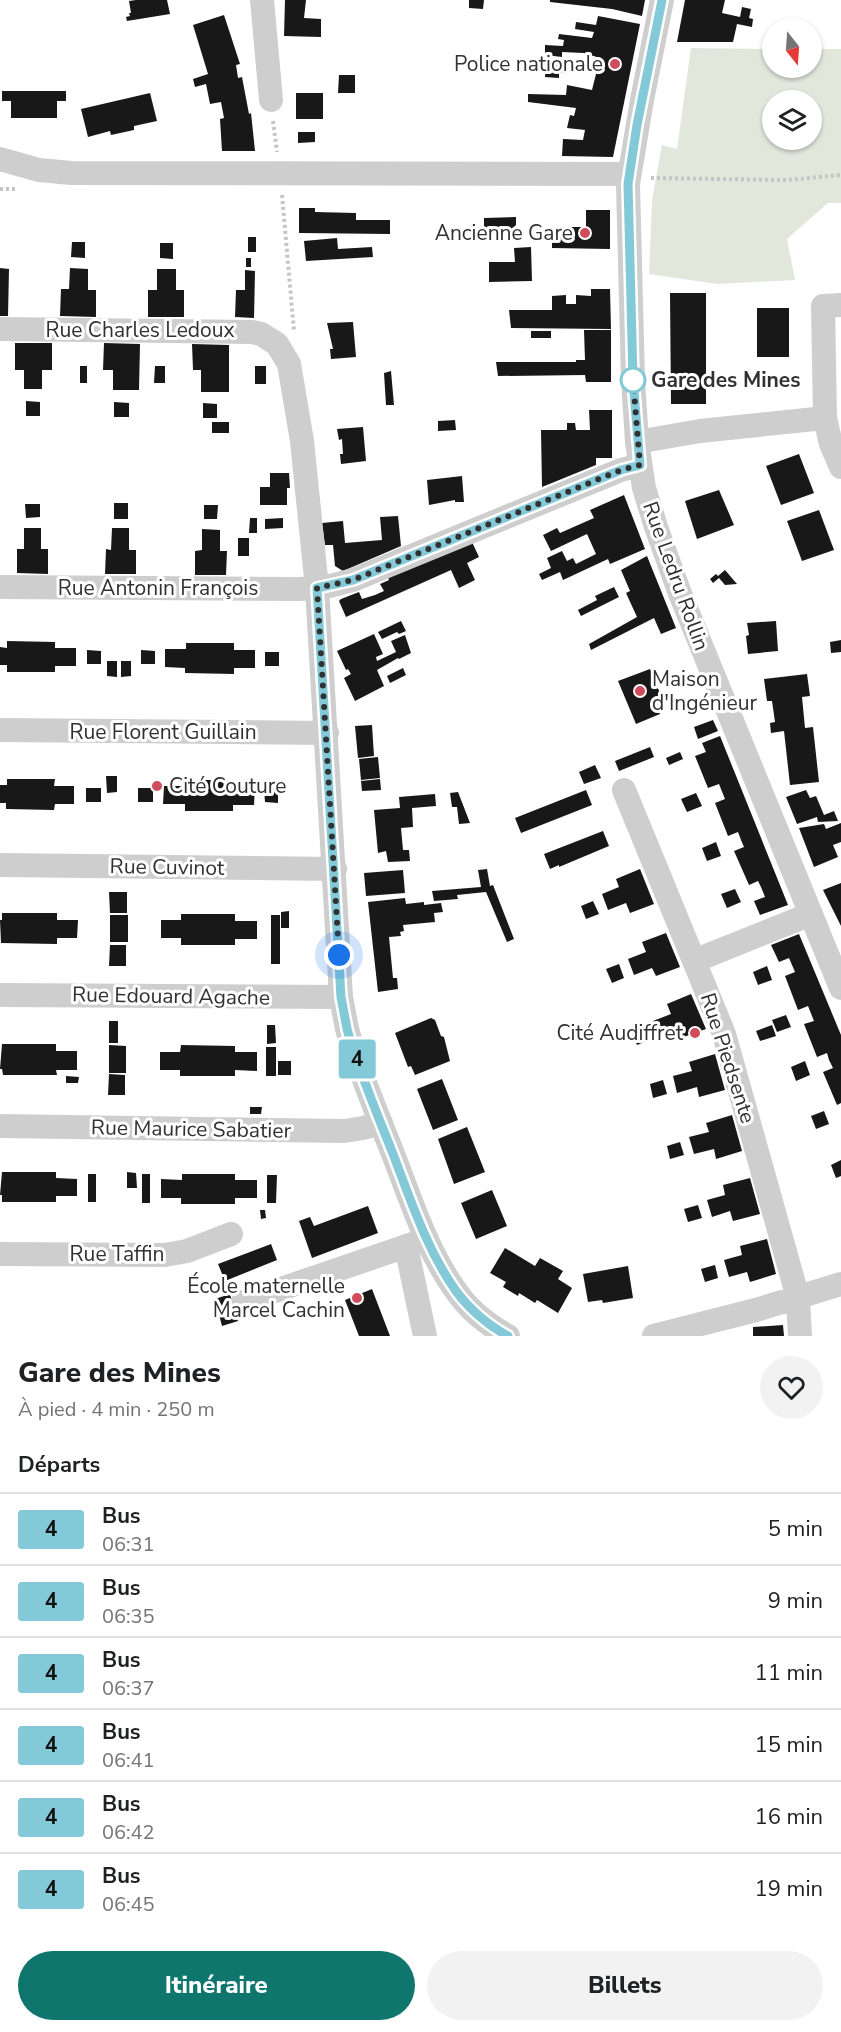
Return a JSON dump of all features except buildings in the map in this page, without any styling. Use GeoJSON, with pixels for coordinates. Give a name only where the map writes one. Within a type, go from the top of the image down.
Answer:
{"type":"FeatureCollection","features":[{"type":"Feature","properties":{"kind":"street"},"geometry":{"type":"LineString","coordinates":[[262,0],[271,100]]}},
{"type":"Feature","properties":{"kind":"street","name":"Rue Ledru Rollin"},"geometry":{"type":"LineString","coordinates":[[662,0],[629,174],[633,380],[639,454],[656,527],[679,591],[841,988]]}},
{"type":"Feature","properties":{"kind":"street"},"geometry":{"type":"LineString","coordinates":[[0,159],[56,172],[281,181],[629,174]]}},
{"type":"Feature","properties":{"kind":"street"},"geometry":{"type":"LineString","coordinates":[[841,305],[823,306],[825,418],[831,444],[841,467]]}},
{"type":"Feature","properties":{"kind":"street","name":"Rue Charles Ledoux"},"geometry":{"type":"LineString","coordinates":[[0,329],[243,331],[261,334],[277,345]]}},
{"type":"Feature","properties":{"kind":"street"},"geometry":{"type":"LineString","coordinates":[[277,345],[289,364],[292,375],[302,441],[317,588],[341,997],[347,1029],[381,1122],[417,1243],[425,1336]]}},
{"type":"Feature","properties":{"kind":"street","name":"Rue Antonin François"},"geometry":{"type":"LineString","coordinates":[[0,587],[317,588],[353,580],[621,470],[639,454],[700,431],[825,418]]}},
{"type":"Feature","properties":{"kind":"street","name":"Rue Florent Guillain"},"geometry":{"type":"LineString","coordinates":[[0,730],[327,733]]}},
{"type":"Feature","properties":{"kind":"street","name":"Rue Piedsente"},"geometry":{"type":"LineString","coordinates":[[624,790],[724,1034],[798,1298],[800,1336]]}},
{"type":"Feature","properties":{"kind":"street","name":"Rue Cuvinot"},"geometry":{"type":"LineString","coordinates":[[0,865],[335,869]]}},
{"type":"Feature","properties":{"kind":"street"},"geometry":{"type":"LineString","coordinates":[[694,961],[811,914]]}},
{"type":"Feature","properties":{"kind":"street","name":"Rue Edouard Agache"},"geometry":{"type":"LineString","coordinates":[[0,995],[341,997]]}},
{"type":"Feature","properties":{"kind":"street","name":"Rue Maurice Sabatier"},"geometry":{"type":"LineString","coordinates":[[0,1126],[344,1131],[381,1122]]}},
{"type":"Feature","properties":{"kind":"street","name":"Rue Taffin"},"geometry":{"type":"LineString","coordinates":[[0,1254],[165,1255],[187,1251],[231,1233]]}},
{"type":"Feature","properties":{"kind":"street"},"geometry":{"type":"LineString","coordinates":[[243,1302],[417,1243]]}},
{"type":"Feature","properties":{"kind":"street"},"geometry":{"type":"LineString","coordinates":[[417,1243],[476,1313],[508,1336]]}},
{"type":"Feature","properties":{"kind":"street"},"geometry":{"type":"LineString","coordinates":[[654,1336],[798,1298],[841,1284]]}},
{"type":"Feature","properties":{"kind":"path"},"geometry":{"type":"LineString","coordinates":[[271,100],[295,330],[277,345]]}},
{"type":"Feature","properties":{"kind":"path"},"geometry":{"type":"LineString","coordinates":[[659,179],[787,180],[841,175]]}},
{"type":"Feature","properties":{"kind":"shaded area"},"geometry":{"type":"Polygon","coordinates":[[[691,48],[762,49],[762,78],[822,78],[822,49],[841,49],[841,203],[828,203],[787,239],[795,280],[717,284],[649,274],[652,200],[662,145],[677,149],[691,48]]]}},
{"type":"Feature","properties":{"kind":"bus line","name":"4"},"geometry":{"type":"LineString","coordinates":[[508,1336],[466,1304],[435,1255],[416,1213],[350,1042],[341,997],[317,588],[353,580],[621,470],[640,465],[633,380],[628,184],[637,125],[662,0]]}},
{"type":"Feature","properties":{"kind":"place","name":"Police nationale"},"geometry":{"type":"Point","coordinates":[615,64]}},
{"type":"Feature","properties":{"kind":"place","name":"Ancienne Gare"},"geometry":{"type":"Point","coordinates":[585,233]}},
{"type":"Feature","properties":{"kind":"place","name":"Gare des Mines"},"geometry":{"type":"Point","coordinates":[633,380]}},
{"type":"Feature","properties":{"kind":"place","name":"Maison d'Ingénieur"},"geometry":{"type":"Point","coordinates":[640,691]}},
{"type":"Feature","properties":{"kind":"place","name":"Cité Couture"},"geometry":{"type":"Point","coordinates":[157,786]}},
{"type":"Feature","properties":{"kind":"place","name":"Cité Audiffret"},"geometry":{"type":"Point","coordinates":[695,1033]}},
{"type":"Feature","properties":{"kind":"place","name":"École maternelle Marcel Cachin"},"geometry":{"type":"Point","coordinates":[357,1298]}},
{"type":"Feature","properties":{"kind":"route"},"geometry":{"type":"LineString","coordinates":[[339,955],[317,588],[353,580],[621,470],[640,465],[633,380]]}}]}
